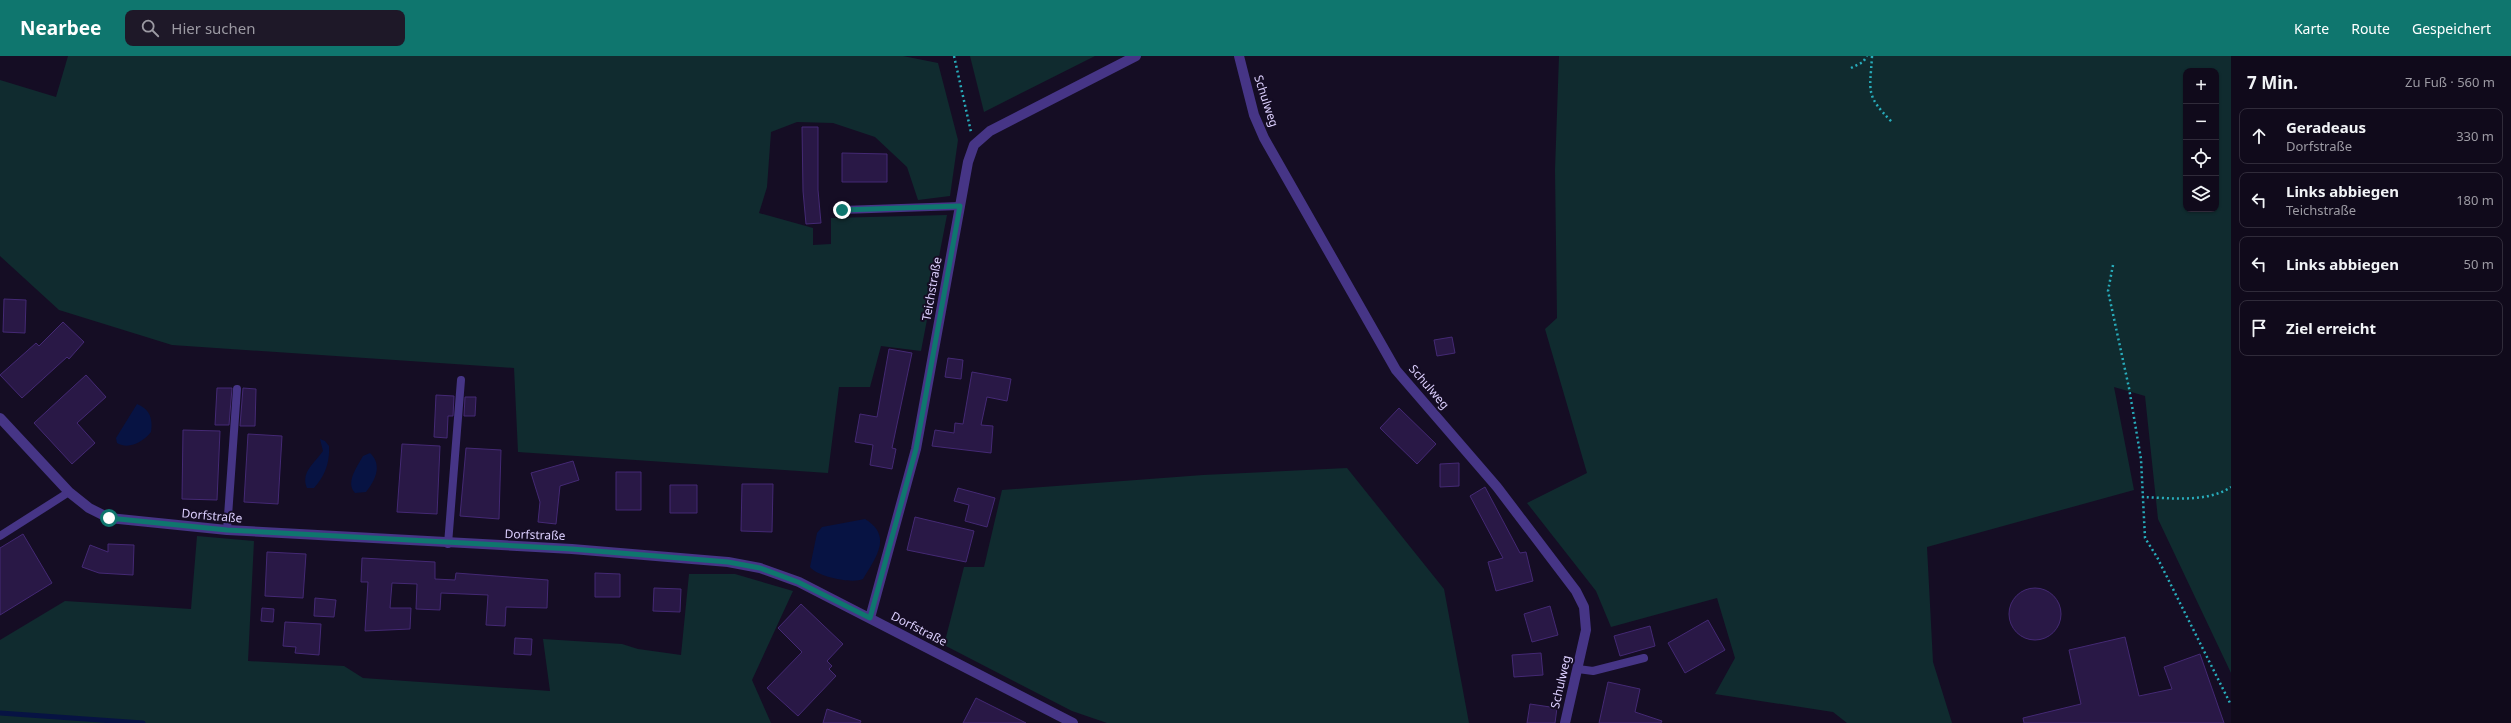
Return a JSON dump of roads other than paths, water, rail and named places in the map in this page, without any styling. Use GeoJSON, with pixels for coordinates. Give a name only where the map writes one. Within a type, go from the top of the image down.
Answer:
{"type":"FeatureCollection","features":[{"type":"Feature","properties":{"kind":"street","name":"Teichstraße"},"geometry":{"type":"LineString","coordinates":[[870,618],[916,449],[960,206],[974,145],[990,131],[1136,56]]}},
{"type":"Feature","properties":{"kind":"street","name":"Schulweg"},"geometry":{"type":"LineString","coordinates":[[1239,56],[1254,116],[1264,138],[1396,370],[1497,486],[1576,591],[1584,607],[1586,618],[1578,669],[1565,723]]}},
{"type":"Feature","properties":{"kind":"street","name":"Dorfstraße"},"geometry":{"type":"LineString","coordinates":[[0,418],[69,492],[89,508],[109,518],[227,530],[448,544],[572,549],[728,562],[760,568],[798,582],[1073,723]]}},
{"type":"Feature","properties":{"kind":"lane"},"geometry":{"type":"LineString","coordinates":[[842,210],[960,206]]}},
{"type":"Feature","properties":{"kind":"lane"},"geometry":{"type":"LineString","coordinates":[[448,544],[461,380]]}},
{"type":"Feature","properties":{"kind":"lane"},"geometry":{"type":"LineString","coordinates":[[227,530],[237,389]]}},
{"type":"Feature","properties":{"kind":"lane"},"geometry":{"type":"LineString","coordinates":[[0,536],[69,492]]}},
{"type":"Feature","properties":{"kind":"lane"},"geometry":{"type":"LineString","coordinates":[[1578,669],[1593,671],[1644,658]]}},
{"type":"Feature","properties":{"kind":"waterway"},"geometry":{"type":"LineString","coordinates":[[0,713],[143,723]]}}]}
